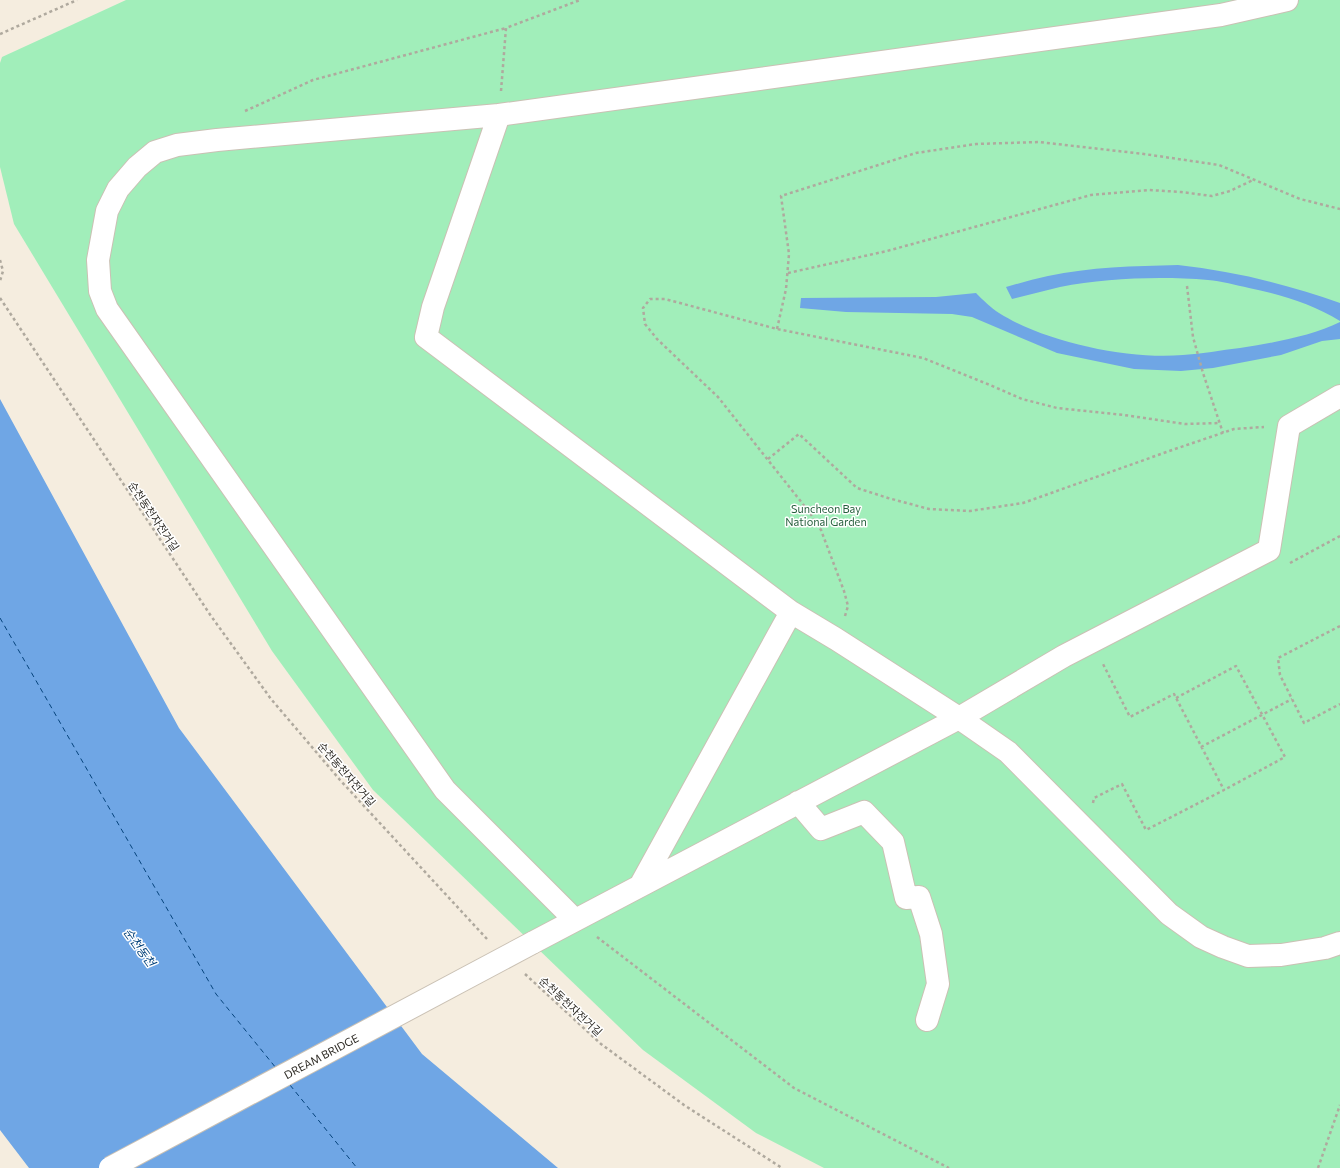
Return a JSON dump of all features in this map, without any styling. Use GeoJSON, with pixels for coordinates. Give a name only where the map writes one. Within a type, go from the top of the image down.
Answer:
{"type":"FeatureCollection","features":[{"type":"Feature","properties":{"kind":"street"},"geometry":{"type":"LineString","coordinates":[[575,920],[446,790],[106,309],[100,291],[98,260],[107,211],[118,189],[137,167],[155,152],[177,145],[217,140],[499,115],[1221,15],[1287,0]]}},
{"type":"Feature","properties":{"kind":"street"},"geometry":{"type":"LineString","coordinates":[[499,115],[433,307],[426,337],[791,612],[959,718],[1008,752],[1169,914],[1202,937],[1223,947],[1248,956],[1281,955],[1324,948],[1340,943]]}},
{"type":"Feature","properties":{"kind":"street"},"geometry":{"type":"LineString","coordinates":[[1269,550],[1289,426],[1340,396]]}},
{"type":"Feature","properties":{"kind":"street","name":"DREAM BRIDGE"},"geometry":{"type":"LineString","coordinates":[[110,1168],[575,920],[959,718],[1064,656],[1269,550]]}},
{"type":"Feature","properties":{"kind":"street"},"geometry":{"type":"LineString","coordinates":[[640,886],[791,612]]}},
{"type":"Feature","properties":{"kind":"street"},"geometry":{"type":"LineString","coordinates":[[798,802],[821,829],[864,812],[893,842],[906,898],[919,897],[931,934],[938,984],[927,1020]]}},
{"type":"Feature","properties":{"kind":"path"},"geometry":{"type":"LineString","coordinates":[[0,34],[77,0]]}},
{"type":"Feature","properties":{"kind":"path"},"geometry":{"type":"LineString","coordinates":[[244,112],[313,80],[506,28],[580,0]]}},
{"type":"Feature","properties":{"kind":"path"},"geometry":{"type":"LineString","coordinates":[[499,115],[506,28]]}},
{"type":"Feature","properties":{"kind":"path"},"geometry":{"type":"LineString","coordinates":[[777,329],[786,289],[789,254],[781,196],[916,153],[976,144],[1039,142],[1144,154],[1219,165],[1300,199],[1340,209]]}},
{"type":"Feature","properties":{"kind":"path"},"geometry":{"type":"LineString","coordinates":[[788,273],[887,251],[1091,195],[1150,190],[1212,196],[1230,191],[1254,180]]}},
{"type":"Feature","properties":{"kind":"path"},"geometry":{"type":"LineString","coordinates":[[0,260],[2,271],[0,281]]}},
{"type":"Feature","properties":{"kind":"path"},"geometry":{"type":"LineString","coordinates":[[1187,286],[1193,336],[1203,373],[1223,433]]}},
{"type":"Feature","properties":{"kind":"path","name":"순천동천자전거길"},"geometry":{"type":"LineString","coordinates":[[0,298],[211,616],[271,699],[340,780],[492,944]]}},
{"type":"Feature","properties":{"kind":"path"},"geometry":{"type":"LineString","coordinates":[[836,639],[848,606],[844,591],[821,530],[810,513],[718,397],[657,339],[645,324],[643,308],[650,299],[665,299],[777,329],[923,358],[1022,399],[1057,408],[1124,415],[1185,424],[1220,423]]}},
{"type":"Feature","properties":{"kind":"path"},"geometry":{"type":"LineString","coordinates":[[768,459],[799,434],[857,488],[929,509],[970,512],[1022,503],[1234,429],[1289,426]]}},
{"type":"Feature","properties":{"kind":"path"},"geometry":{"type":"LineString","coordinates":[[1269,550],[1278,570],[1340,536]]}},
{"type":"Feature","properties":{"kind":"path"},"geometry":{"type":"LineString","coordinates":[[1340,626],[1278,658],[1280,675],[1304,723],[1340,704]]}},
{"type":"Feature","properties":{"kind":"path"},"geometry":{"type":"LineString","coordinates":[[1091,642],[1130,717],[1174,694],[1224,790]]}},
{"type":"Feature","properties":{"kind":"path"},"geometry":{"type":"LineString","coordinates":[[1086,830],[1094,798],[1122,784],[1146,830],[1285,757],[1236,666],[1176,698]]}},
{"type":"Feature","properties":{"kind":"path"},"geometry":{"type":"LineString","coordinates":[[1201,747],[1292,700]]}},
{"type":"Feature","properties":{"kind":"path"},"geometry":{"type":"LineString","coordinates":[[575,920],[794,1088],[949,1168]]}},
{"type":"Feature","properties":{"kind":"path","name":"순천동천자전거길"},"geometry":{"type":"LineString","coordinates":[[521,971],[601,1044],[684,1105],[782,1168]]}},
{"type":"Feature","properties":{"kind":"path"},"geometry":{"type":"LineString","coordinates":[[1318,1168],[1340,1105]]}},
{"type":"Feature","properties":{"kind":"green space","name":"Suncheon Bay National Garden"},"geometry":{"type":"Polygon","coordinates":[[[126,0],[1340,0],[1340,1168],[824,1168],[756,1133],[643,1050],[373,790],[272,651],[14,224],[0,167],[0,63],[2,57],[126,0]]]}},
{"type":"Feature","properties":{"kind":"water"},"geometry":{"type":"Polygon","coordinates":[[[1178,265],[1260,279],[1340,303],[1340,321],[1308,305],[1284,297],[1261,290],[1218,281],[1171,278],[1114,280],[1060,287],[1012,299],[1006,287],[1064,273],[1096,269],[1178,265]]]}},
{"type":"Feature","properties":{"kind":"water"},"geometry":{"type":"Polygon","coordinates":[[[976,293],[996,311],[1018,323],[1063,340],[1113,352],[1161,356],[1204,353],[1292,338],[1329,327],[1340,322],[1340,339],[1322,341],[1281,355],[1213,368],[1181,371],[1134,369],[1057,353],[972,317],[952,314],[846,312],[800,308],[801,298],[936,297],[976,293]]]}},
{"type":"Feature","properties":{"kind":"water","name":"순천동천"},"geometry":{"type":"Polygon","coordinates":[[[0,399],[179,728],[422,1054],[558,1168],[29,1168],[0,1130],[0,399]]]}},
{"type":"Feature","properties":{"kind":"ferry route"},"geometry":{"type":"LineString","coordinates":[[0,618],[216,994],[276,1068]]}},
{"type":"Feature","properties":{"kind":"ferry route"},"geometry":{"type":"LineString","coordinates":[[290,1085],[357,1168]]}}]}
